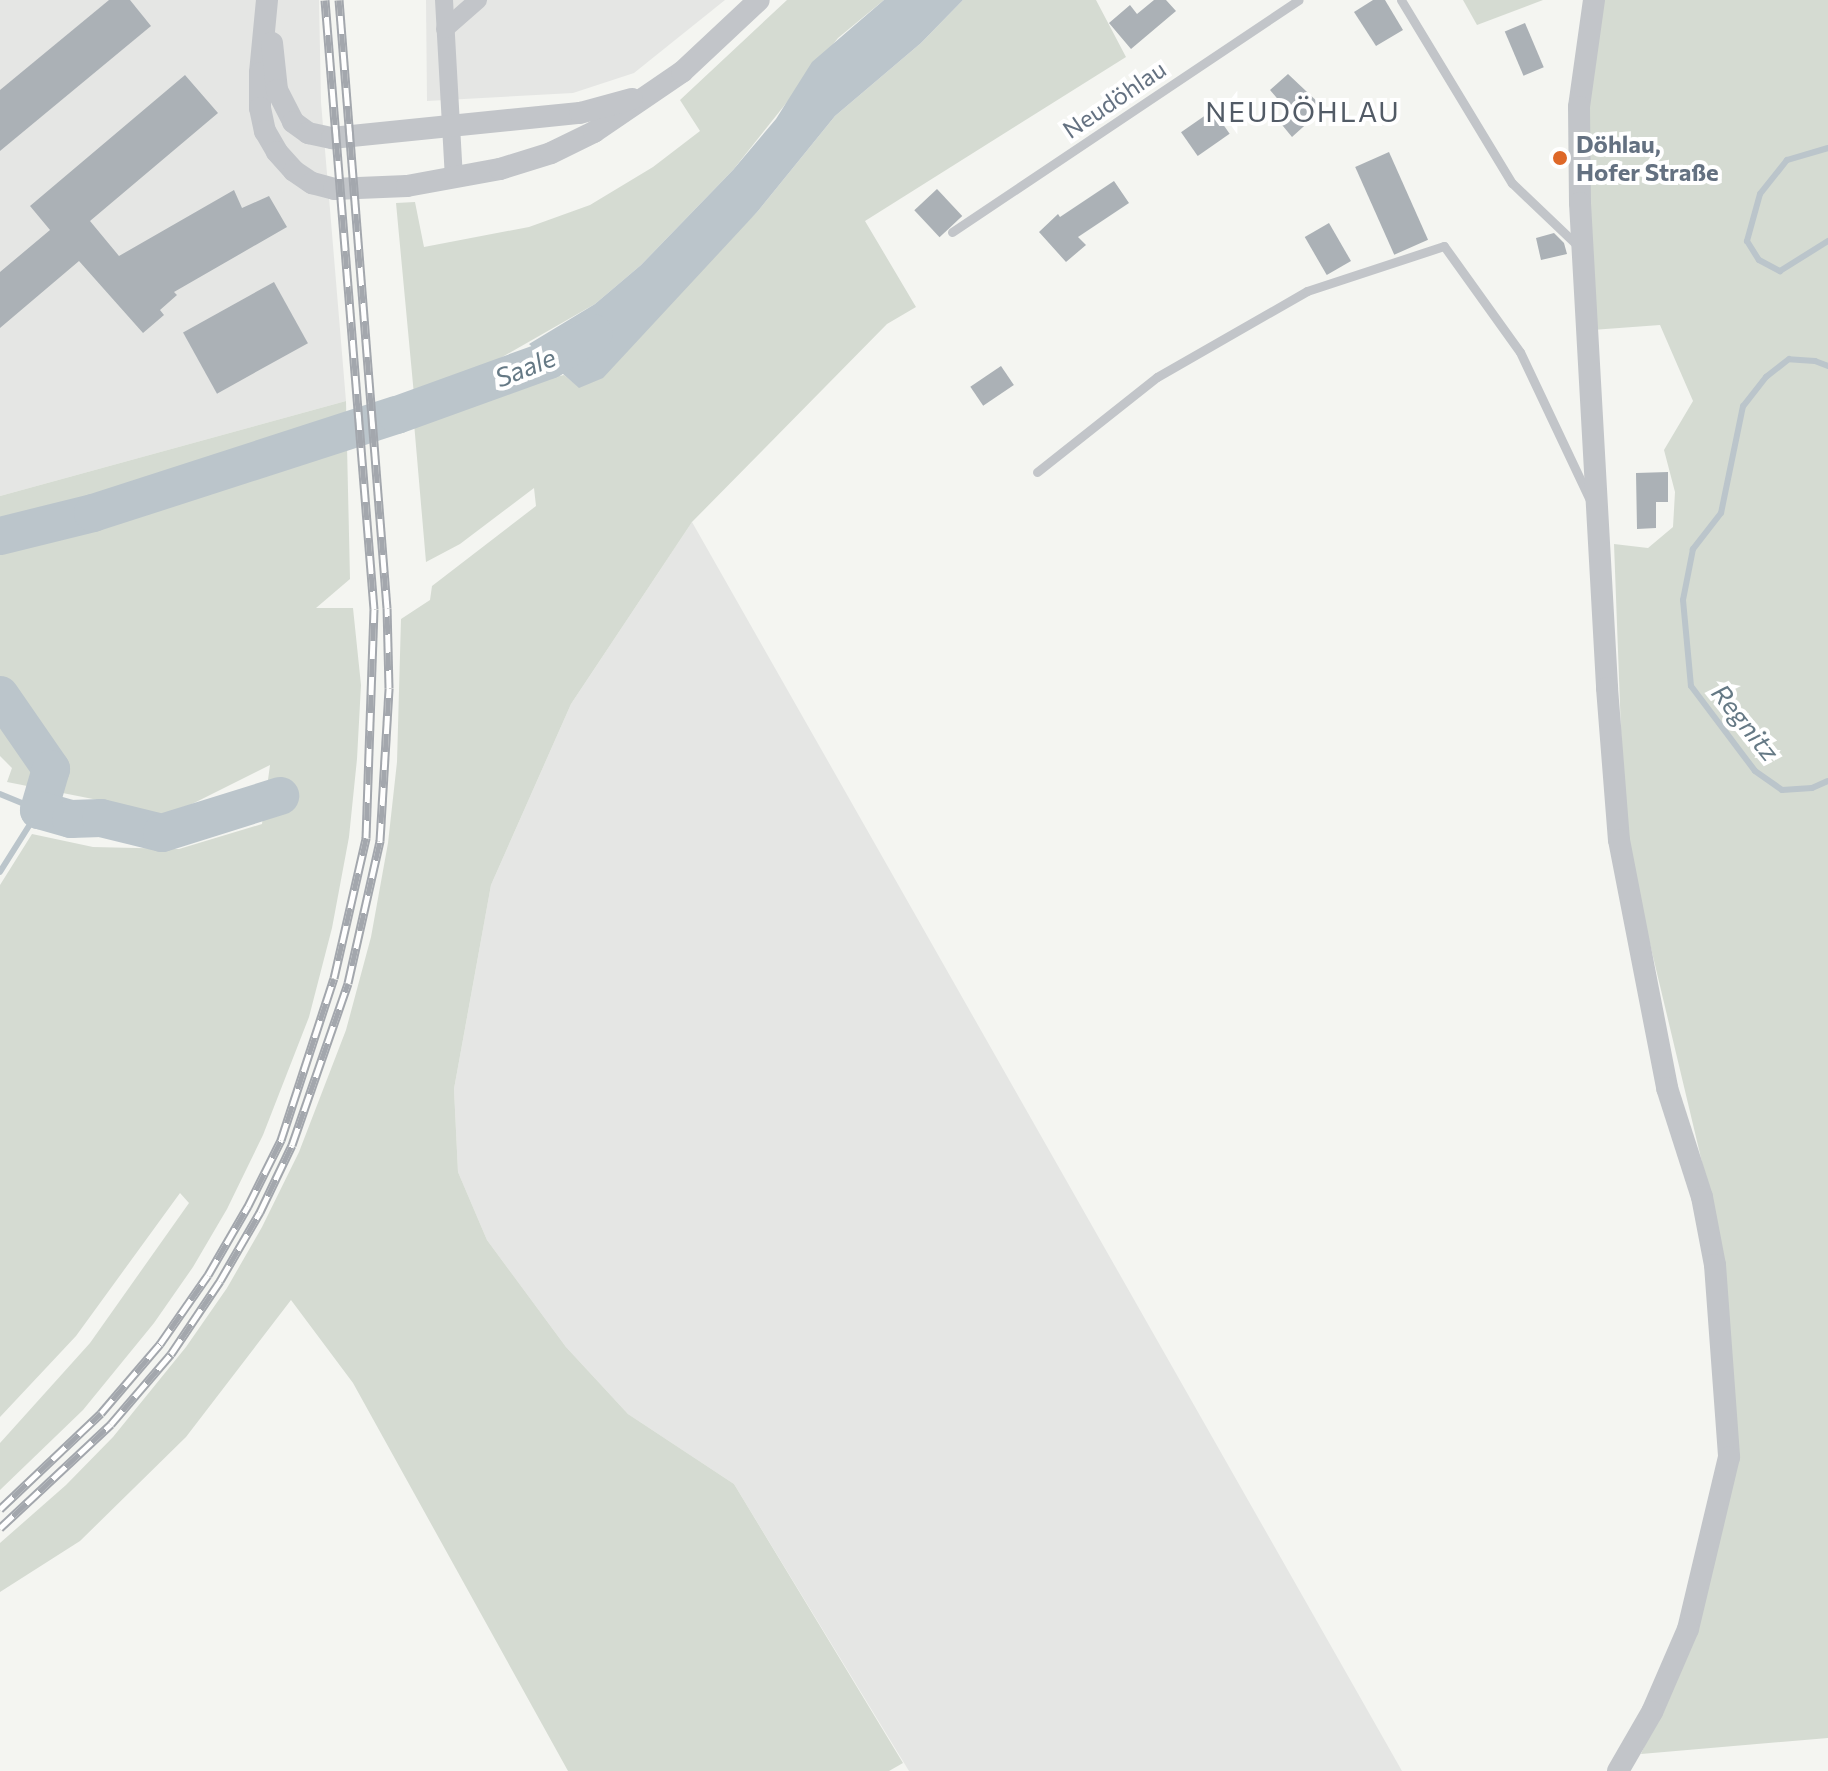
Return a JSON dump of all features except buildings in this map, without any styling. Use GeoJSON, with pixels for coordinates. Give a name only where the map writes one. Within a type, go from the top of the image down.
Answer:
{"type":"FeatureCollection","features":[{"type":"Feature","properties":{"kind":"street"},"geometry":{"type":"LineString","coordinates":[[268,0],[277,90],[293,122],[308,133],[332,138],[452,127],[580,113],[641,97]]}},
{"type":"Feature","properties":{"kind":"street"},"geometry":{"type":"LineString","coordinates":[[268,0],[260,108],[265,131],[277,152],[294,171],[312,183],[334,189],[407,186],[454,178],[551,153],[594,132],[707,51],[759,0]]}},
{"type":"Feature","properties":{"kind":"street"},"geometry":{"type":"LineString","coordinates":[[444,0],[454,178]]}},
{"type":"Feature","properties":{"kind":"street"},"geometry":{"type":"LineString","coordinates":[[445,29],[478,0]]}},
{"type":"Feature","properties":{"kind":"street"},"geometry":{"type":"LineString","coordinates":[[1594,0],[1579,107],[1583,250],[1607,688],[1619,840],[1667,1088],[1702,1197],[1715,1265],[1729,1457],[1688,1629],[1652,1712],[1618,1771]]}},
{"type":"Feature","properties":{"kind":"lane","name":"Neudöhlau"},"geometry":{"type":"LineString","coordinates":[[952,232],[1298,0]]}},
{"type":"Feature","properties":{"kind":"lane"},"geometry":{"type":"LineString","coordinates":[[1401,0],[1512,183],[1583,250]]}},
{"type":"Feature","properties":{"kind":"lane"},"geometry":{"type":"LineString","coordinates":[[1037,472],[1157,377],[1307,291],[1444,246],[1520,352],[1599,519]]}},
{"type":"Feature","properties":{"kind":"shaded area"},"geometry":{"type":"Polygon","coordinates":[[[0,0],[319,0],[321,102],[346,401],[0,496],[0,0]]]}},
{"type":"Feature","properties":{"kind":"shaded area"},"geometry":{"type":"Polygon","coordinates":[[[426,0],[725,0],[634,73],[573,93],[427,101],[426,0]]]}},
{"type":"Feature","properties":{"kind":"shaded area"},"geometry":{"type":"Polygon","coordinates":[[[787,0],[884,0],[838,38],[733,170],[641,265],[595,304],[483,368],[414,395],[396,203],[415,202],[424,247],[529,227],[590,205],[653,167],[700,131],[680,100],[787,0]]]}},
{"type":"Feature","properties":{"kind":"shaded area"},"geometry":{"type":"Polygon","coordinates":[[[884,0],[963,0],[921,43],[835,116],[758,211],[603,378],[579,388],[529,344],[595,304],[641,265],[733,170],[776,119],[812,62],[884,0]]]}},
{"type":"Feature","properties":{"kind":"shaded area"},"geometry":{"type":"Polygon","coordinates":[[[963,0],[1096,0],[1126,57],[865,221],[916,307],[887,324],[692,522],[571,704],[491,885],[454,1089],[458,1172],[487,1240],[566,1347],[628,1414],[734,1484],[903,1763],[889,1771],[568,1771],[353,1383],[291,1300],[186,1437],[80,1541],[0,1592],[0,1543],[66,1485],[113,1437],[186,1347],[227,1288],[262,1227],[299,1152],[346,1030],[371,937],[388,843],[397,762],[401,619],[430,600],[432,586],[536,506],[534,488],[460,544],[426,562],[414,423],[529,383],[564,375],[579,387],[758,211],[835,116],[921,43],[963,0]]]}},
{"type":"Feature","properties":{"kind":"shaded area"},"geometry":{"type":"Polygon","coordinates":[[[1463,0],[1543,0],[1477,25],[1463,0]]]}},
{"type":"Feature","properties":{"kind":"shaded area"},"geometry":{"type":"Polygon","coordinates":[[[1591,0],[1828,0],[1828,1738],[1641,1754],[1705,1601],[1733,1434],[1706,1179],[1625,839],[1614,544],[1648,548],[1673,527],[1675,492],[1664,450],[1693,401],[1660,325],[1592,330],[1585,93],[1591,0]]]}},
{"type":"Feature","properties":{"kind":"shaded area"},"geometry":{"type":"Polygon","coordinates":[[[346,401],[350,579],[316,608],[353,608],[361,685],[357,759],[349,837],[332,928],[309,1017],[263,1135],[227,1209],[193,1267],[154,1323],[83,1410],[0,1490],[0,1443],[90,1343],[189,1203],[180,1193],[76,1336],[0,1417],[0,885],[32,834],[93,847],[179,849],[262,824],[270,765],[156,822],[98,800],[7,782],[12,768],[0,756],[0,496],[346,401]]]}},
{"type":"Feature","properties":{"kind":"shaded area"},"geometry":{"type":"Polygon","coordinates":[[[692,522],[1402,1771],[909,1771],[734,1484],[628,1414],[566,1347],[487,1240],[458,1172],[454,1089],[491,885],[571,704],[692,522]]]}},
{"type":"Feature","properties":{"kind":"waterway","name":"Regnitz"},"geometry":{"type":"LineString","coordinates":[[1828,148],[1787,160],[1760,194],[1747,241],[1759,260],[1780,271],[1828,241]]}},
{"type":"Feature","properties":{"kind":"waterway","name":"Saale"},"geometry":{"type":"LineString","coordinates":[[0,536],[93,513],[397,415],[549,360],[594,333]]}},
{"type":"Feature","properties":{"kind":"waterway","name":"Regnitz"},"geometry":{"type":"LineString","coordinates":[[1828,366],[1815,361],[1789,359],[1766,377],[1743,406],[1721,513],[1693,549],[1683,600],[1691,686],[1755,771],[1782,790],[1812,788],[1828,781]]}},
{"type":"Feature","properties":{"kind":"waterway"},"geometry":{"type":"LineString","coordinates":[[0,695],[51,769],[39,810],[71,819],[101,818],[162,833],[280,796]]}},
{"type":"Feature","properties":{"kind":"waterway"},"geometry":{"type":"LineString","coordinates":[[0,794],[39,810],[0,872]]}},
{"type":"Feature","properties":{"kind":"railway"},"geometry":{"type":"LineString","coordinates":[[0,1509],[101,1413],[160,1344],[208,1275],[248,1206],[281,1140],[334,978],[366,838],[374,609],[325,0]]}},
{"type":"Feature","properties":{"kind":"railway"},"geometry":{"type":"LineString","coordinates":[[0,1528],[111,1424],[171,1354],[220,1281],[260,1212],[292,1145],[348,983],[380,841],[389,688],[387,608],[339,0]]}},
{"type":"Feature","properties":{"kind":"place","name":"Döhlau, Hofer Straße"},"geometry":{"type":"Point","coordinates":[1560,158]}},
{"type":"Feature","properties":{"kind":"district","name":"NEUDÖHLAU"},"geometry":{"type":"Point","coordinates":[1303,111]}}]}
